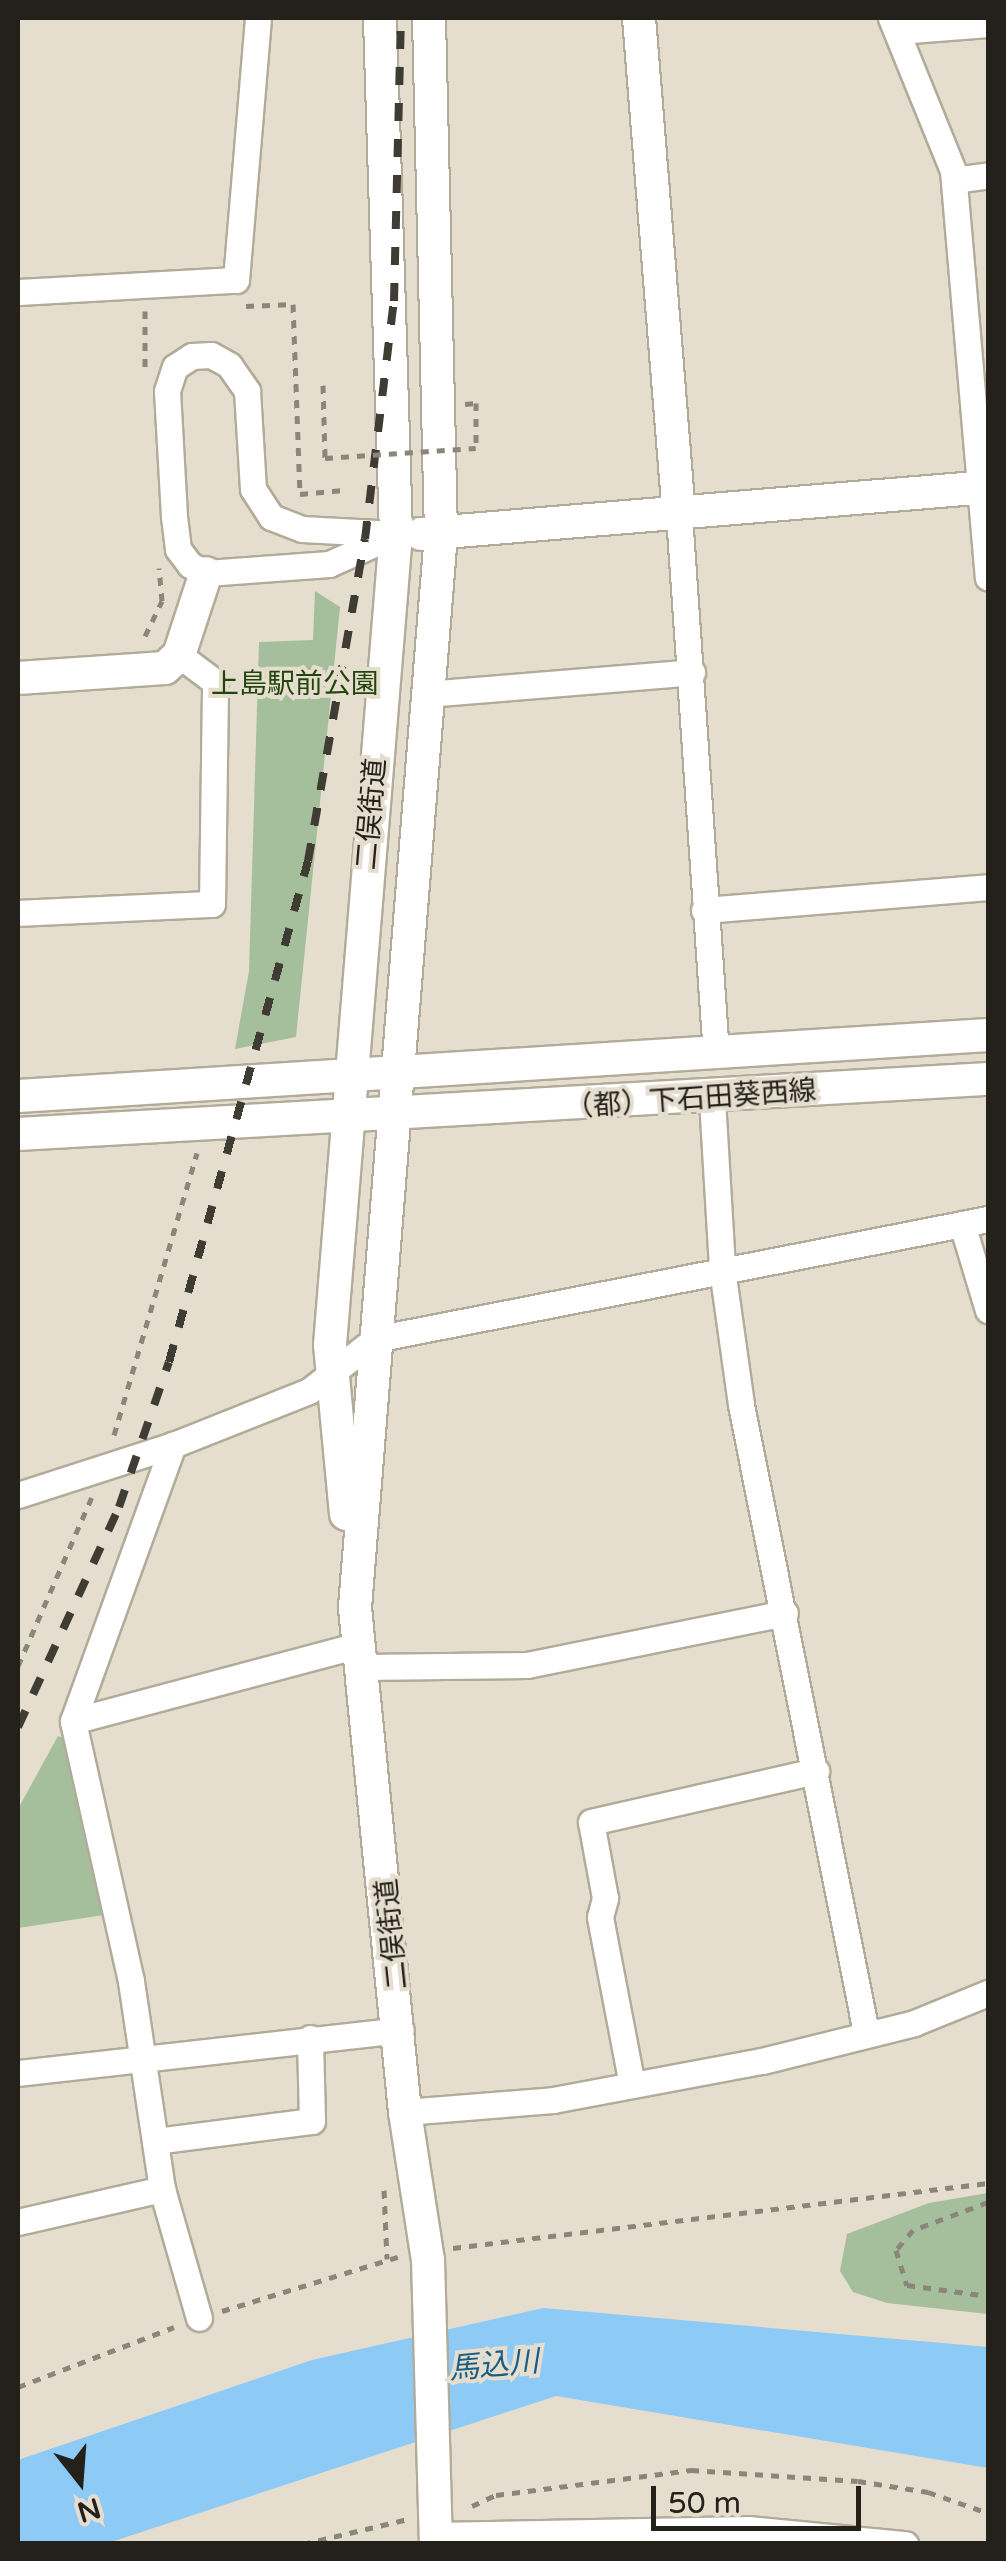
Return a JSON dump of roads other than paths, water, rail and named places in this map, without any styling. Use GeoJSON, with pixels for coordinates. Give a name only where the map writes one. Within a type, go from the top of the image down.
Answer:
{"type":"FeatureCollection","features":[{"type":"Feature","properties":{"kind":"street"},"geometry":{"type":"LineString","coordinates":[[18,292],[236,280],[258,18]]}},
{"type":"Feature","properties":{"kind":"street","name":"二俣街道"},"geometry":{"type":"LineString","coordinates":[[380,18],[396,534],[344,1119],[333,1372],[402,2030],[405,2112],[434,2255],[437,2530]]}},
{"type":"Feature","properties":{"kind":"street","name":"二俣街道"},"geometry":{"type":"LineString","coordinates":[[355,1608],[442,534],[429,18]]}},
{"type":"Feature","properties":{"kind":"street"},"geometry":{"type":"LineString","coordinates":[[639,18],[692,672],[716,1056]]}},
{"type":"Feature","properties":{"kind":"street"},"geometry":{"type":"LineString","coordinates":[[988,24],[894,24],[954,180],[984,487],[988,576]]}},
{"type":"Feature","properties":{"kind":"street"},"geometry":{"type":"LineString","coordinates":[[954,180],[988,174]]}},
{"type":"Feature","properties":{"kind":"street"},"geometry":{"type":"LineString","coordinates":[[396,534],[329,564],[206,574],[178,549],[167,391],[175,367],[192,356],[211,356],[240,378],[253,489],[271,517],[302,528],[442,534],[984,487]]}},
{"type":"Feature","properties":{"kind":"street"},"geometry":{"type":"LineString","coordinates":[[18,678],[148,674],[180,655],[206,574]]}},
{"type":"Feature","properties":{"kind":"street"},"geometry":{"type":"LineString","coordinates":[[18,913],[212,904],[216,695],[214,682],[180,655]]}},
{"type":"Feature","properties":{"kind":"street"},"geometry":{"type":"LineString","coordinates":[[427,694],[692,672]]}},
{"type":"Feature","properties":{"kind":"street"},"geometry":{"type":"LineString","coordinates":[[704,910],[988,887]]}},
{"type":"Feature","properties":{"kind":"street","name":"（都）下石田葵西線"},"geometry":{"type":"LineString","coordinates":[[348,1074],[716,1056],[988,1035]]}},
{"type":"Feature","properties":{"kind":"street"},"geometry":{"type":"LineString","coordinates":[[18,1096],[348,1074]]}},
{"type":"Feature","properties":{"kind":"street","name":"（都）下石田葵西線"},"geometry":{"type":"LineString","coordinates":[[344,1119],[988,1079]]}},
{"type":"Feature","properties":{"kind":"street"},"geometry":{"type":"LineString","coordinates":[[712,1099],[722,1269],[741,1405],[866,2032]]}},
{"type":"Feature","properties":{"kind":"street"},"geometry":{"type":"LineString","coordinates":[[18,1134],[344,1119]]}},
{"type":"Feature","properties":{"kind":"street"},"geometry":{"type":"LineString","coordinates":[[18,1495],[104,1470],[309,1391],[375,1339],[988,1218]]}},
{"type":"Feature","properties":{"kind":"street"},"geometry":{"type":"LineString","coordinates":[[962,1224],[988,1310]]}},
{"type":"Feature","properties":{"kind":"street"},"geometry":{"type":"LineString","coordinates":[[173,1445],[72,1722],[142,2055],[162,2189],[199,2318]]}},
{"type":"Feature","properties":{"kind":"street"},"geometry":{"type":"LineString","coordinates":[[72,1722],[361,1656],[526,1664],[785,1614]]}},
{"type":"Feature","properties":{"kind":"street"},"geometry":{"type":"LineString","coordinates":[[632,2086],[600,1917],[605,1898],[591,1822],[816,1771]]}},
{"type":"Feature","properties":{"kind":"street"},"geometry":{"type":"LineString","coordinates":[[405,2112],[553,2100],[632,2086],[914,2023],[988,1994]]}},
{"type":"Feature","properties":{"kind":"street"},"geometry":{"type":"LineString","coordinates":[[18,2072],[142,2055],[402,2030]]}},
{"type":"Feature","properties":{"kind":"street"},"geometry":{"type":"LineString","coordinates":[[154,2141],[312,2121],[310,2038]]}},
{"type":"Feature","properties":{"kind":"street"},"geometry":{"type":"LineString","coordinates":[[18,2222],[162,2189]]}},
{"type":"Feature","properties":{"kind":"street"},"geometry":{"type":"LineString","coordinates":[[437,2530],[748,2530],[905,2544]]}},
{"type":"Feature","properties":{"kind":"water","name":"馬込川"},"geometry":{"type":"Polygon","coordinates":[[[543,2308],[988,2347],[988,2468],[556,2396],[108,2543],[18,2544],[18,2460],[312,2360],[543,2308]]]}},
{"type":"Feature","properties":{"kind":"railway"},"geometry":{"type":"LineString","coordinates":[[18,1727],[119,1507],[169,1362],[308,861],[365,539],[394,301],[401,18]]}},
{"type":"Feature","properties":{"kind":"park label","name":"上島駅前公園"},"geometry":{"type":"Point","coordinates":[295,684]}}]}
